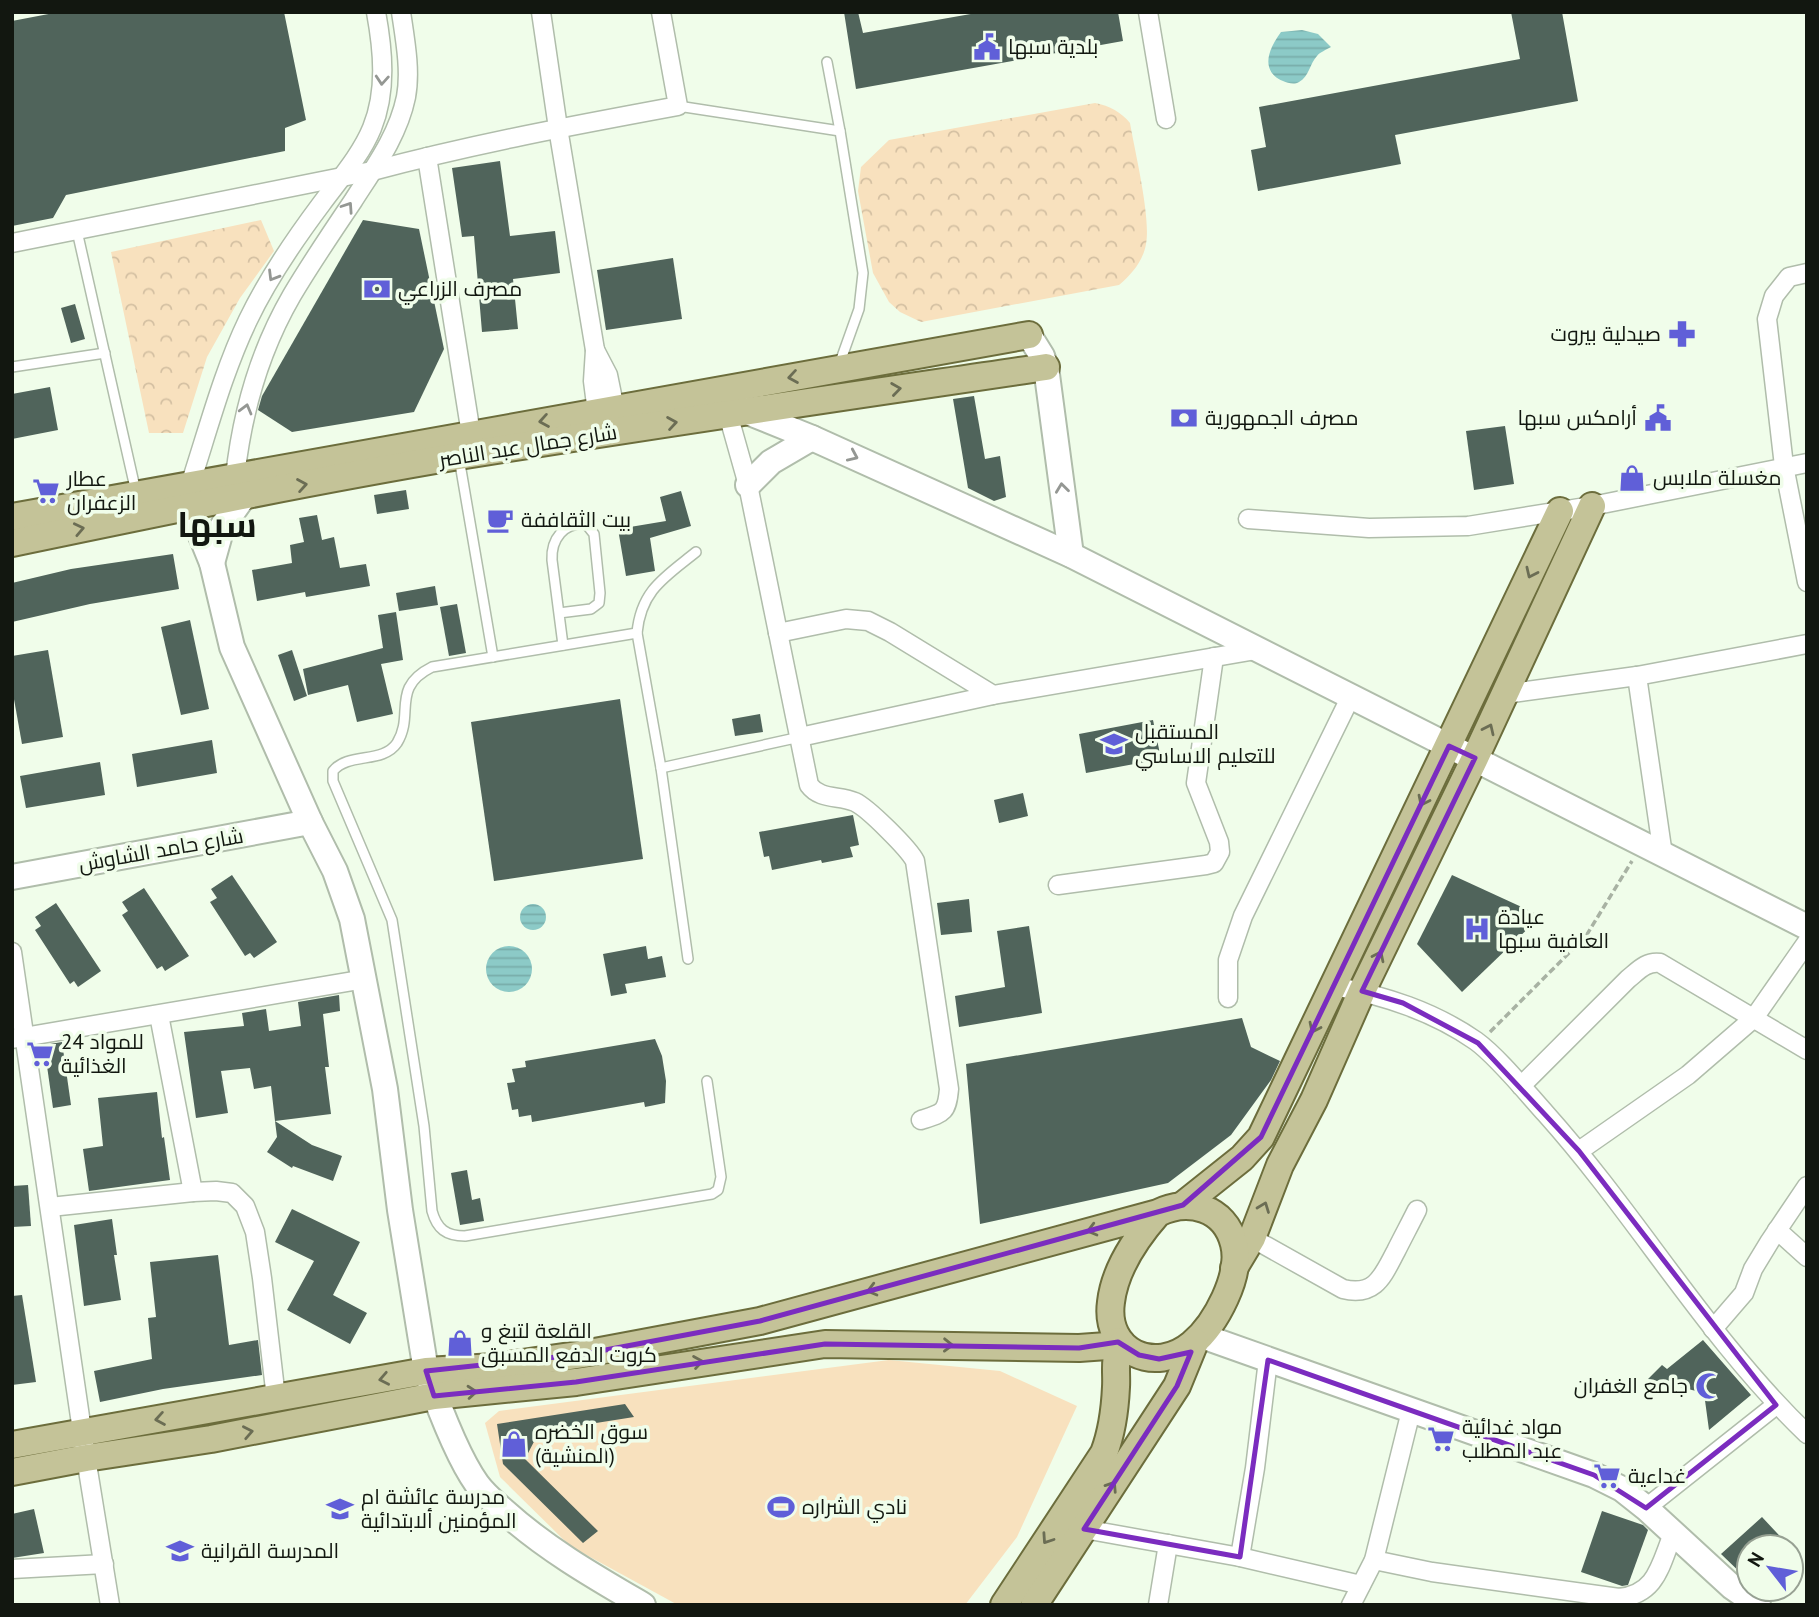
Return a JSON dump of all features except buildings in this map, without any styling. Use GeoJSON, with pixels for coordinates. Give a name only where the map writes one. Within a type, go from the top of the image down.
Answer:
{"type":"FeatureCollection","features":[{"type":"Feature","properties":{"kind":"main road","name":"شارع جمال عبد الناصر"},"geometry":{"type":"LineString","coordinates":[[738,403],[839,370],[1028,335]]}},
{"type":"Feature","properties":{"kind":"main road","name":"شارع جمال عبد الناصر"},"geometry":{"type":"LineString","coordinates":[[12,543],[191,495],[465,445],[738,403],[1046,368]]}},
{"type":"Feature","properties":{"kind":"main road","name":"شارع جمال عبد الناصر"},"geometry":{"type":"LineString","coordinates":[[12,517],[137,495],[191,495]]}},
{"type":"Feature","properties":{"kind":"main road"},"geometry":{"type":"LineString","coordinates":[[1234,1268],[1252,1238],[1280,1165],[1314,1100],[1362,992],[1592,506]]}},
{"type":"Feature","properties":{"kind":"main road"},"geometry":{"type":"LineString","coordinates":[[12,1445],[85,1445],[211,1439],[495,1367],[584,1354],[760,1321],[1183,1205],[1242,1158],[1261,1137],[1560,511]]}},
{"type":"Feature","properties":{"kind":"main road"},"geometry":{"type":"LineString","coordinates":[[1158,1213],[1133,1246],[1115,1283],[1110,1304],[1112,1321],[1121,1343],[1139,1355],[1159,1359],[1179,1355],[1198,1339],[1217,1315],[1234,1268],[1235,1244],[1225,1224],[1206,1209],[1183,1205]]}},
{"type":"Feature","properties":{"kind":"main road"},"geometry":{"type":"LineString","coordinates":[[1034,1605],[1177,1386],[1198,1339]]}},
{"type":"Feature","properties":{"kind":"main road"},"geometry":{"type":"LineString","coordinates":[[12,1472],[85,1445],[276,1398],[430,1384],[576,1382],[825,1344],[1079,1348],[1121,1343]]}},
{"type":"Feature","properties":{"kind":"main road"},"geometry":{"type":"LineString","coordinates":[[1004,1605],[1104,1452],[1110,1438],[1116,1356],[1121,1343]]}},
{"type":"Feature","properties":{"kind":"street"},"geometry":{"type":"LineString","coordinates":[[376,12],[383,67],[381,94],[372,128],[342,176],[305,226],[248,319],[216,403],[191,495],[200,535],[212,563],[232,647],[346,897],[365,979],[385,1089],[400,1210],[430,1384],[471,1473],[486,1494],[551,1549],[643,1605]]}},
{"type":"Feature","properties":{"kind":"street"},"geometry":{"type":"LineString","coordinates":[[212,563],[222,527],[240,486],[241,429],[268,346],[291,297],[393,138],[406,96],[407,57],[401,12]]}},
{"type":"Feature","properties":{"kind":"street"},"geometry":{"type":"LineString","coordinates":[[541,12],[595,349],[608,375],[608,421]]}},
{"type":"Feature","properties":{"kind":"street"},"geometry":{"type":"LineString","coordinates":[[12,243],[372,172],[558,128],[678,106],[661,12]]}},
{"type":"Feature","properties":{"kind":"street"},"geometry":{"type":"LineString","coordinates":[[1148,12],[1166,119]]}},
{"type":"Feature","properties":{"kind":"street"},"geometry":{"type":"LineString","coordinates":[[427,157],[465,445]]}},
{"type":"Feature","properties":{"kind":"street"},"geometry":{"type":"LineString","coordinates":[[1807,273],[1789,277],[1774,296],[1767,319],[1784,466],[1807,582]]}},
{"type":"Feature","properties":{"kind":"street"},"geometry":{"type":"LineString","coordinates":[[1028,335],[1042,356],[1046,368],[1070,555]]}},
{"type":"Feature","properties":{"kind":"street"},"geometry":{"type":"LineString","coordinates":[[738,403],[1070,555],[1807,927]]}},
{"type":"Feature","properties":{"kind":"street"},"geometry":{"type":"LineString","coordinates":[[738,403],[748,485],[810,785],[820,795],[857,803],[907,849],[915,862],[949,1089],[945,1109],[922,1120]]}},
{"type":"Feature","properties":{"kind":"street"},"geometry":{"type":"LineString","coordinates":[[748,485],[771,462],[797,444],[812,438]]}},
{"type":"Feature","properties":{"kind":"street"},"geometry":{"type":"LineString","coordinates":[[1248,519],[1369,528],[1468,526],[1592,506],[1807,463]]}},
{"type":"Feature","properties":{"kind":"street"},"geometry":{"type":"LineString","coordinates":[[778,633],[846,619],[868,621],[993,695]]}},
{"type":"Feature","properties":{"kind":"street"},"geometry":{"type":"LineString","coordinates":[[1505,694],[1637,676],[1807,644]]}},
{"type":"Feature","properties":{"kind":"street"},"geometry":{"type":"LineString","coordinates":[[800,737],[993,695],[1256,650]]}},
{"type":"Feature","properties":{"kind":"street"},"geometry":{"type":"LineString","coordinates":[[1058,885],[1206,865],[1214,863],[1219,857],[1219,842],[1196,783],[1214,657]]}},
{"type":"Feature","properties":{"kind":"street"},"geometry":{"type":"LineString","coordinates":[[1637,676],[1653,849]]}},
{"type":"Feature","properties":{"kind":"street"},"geometry":{"type":"LineString","coordinates":[[1228,998],[1228,960],[1243,916],[1351,696]]}},
{"type":"Feature","properties":{"kind":"street","name":"شارع حامد الشاوش"},"geometry":{"type":"LineString","coordinates":[[12,877],[310,822]]}},
{"type":"Feature","properties":{"kind":"street"},"geometry":{"type":"LineString","coordinates":[[1578,1151],[1688,1074],[1754,1018],[1807,942]]}},
{"type":"Feature","properties":{"kind":"street"},"geometry":{"type":"LineString","coordinates":[[12,952],[19,1038],[50,1207],[110,1605]]}},
{"type":"Feature","properties":{"kind":"street"},"geometry":{"type":"LineString","coordinates":[[1521,1086],[1628,979],[1646,964],[1653,962],[1660,963],[1807,1051]]}},
{"type":"Feature","properties":{"kind":"street"},"geometry":{"type":"LineString","coordinates":[[19,1038],[365,979]]}},
{"type":"Feature","properties":{"kind":"street"},"geometry":{"type":"LineString","coordinates":[[1334,986],[1404,1003],[1442,1020],[1478,1043],[1521,1086],[1578,1151],[1713,1329],[1776,1405],[1807,1434]]}},
{"type":"Feature","properties":{"kind":"street"},"geometry":{"type":"LineString","coordinates":[[159,1015],[193,1192]]}},
{"type":"Feature","properties":{"kind":"street"},"geometry":{"type":"LineString","coordinates":[[1713,1329],[1744,1293],[1753,1269],[1807,1186]]}},
{"type":"Feature","properties":{"kind":"street"},"geometry":{"type":"LineString","coordinates":[[50,1207],[193,1192],[232,1193],[245,1206],[255,1232],[276,1398]]}},
{"type":"Feature","properties":{"kind":"street"},"geometry":{"type":"LineString","coordinates":[[1252,1238],[1343,1290],[1357,1292],[1368,1289],[1381,1279],[1417,1210]]}},
{"type":"Feature","properties":{"kind":"street"},"geometry":{"type":"LineString","coordinates":[[1777,1230],[1807,1257]]}},
{"type":"Feature","properties":{"kind":"street"},"geometry":{"type":"LineString","coordinates":[[1198,1339],[1268,1360],[1594,1475],[1622,1489],[1646,1508],[1732,1587],[1758,1605]]}},
{"type":"Feature","properties":{"kind":"street"},"geometry":{"type":"LineString","coordinates":[[1240,1557],[1255,1468],[1268,1360]]}},
{"type":"Feature","properties":{"kind":"street"},"geometry":{"type":"LineString","coordinates":[[1646,1508],[1776,1405]]}},
{"type":"Feature","properties":{"kind":"street"},"geometry":{"type":"LineString","coordinates":[[1351,1605],[1374,1560],[1411,1411]]}},
{"type":"Feature","properties":{"kind":"street"},"geometry":{"type":"LineString","coordinates":[[1084,1529],[1240,1557],[1361,1585]]}},
{"type":"Feature","properties":{"kind":"street"},"geometry":{"type":"LineString","coordinates":[[1374,1560],[1432,1572],[1631,1601],[1647,1589],[1659,1570],[1673,1534]]}},
{"type":"Feature","properties":{"kind":"street"},"geometry":{"type":"LineString","coordinates":[[1158,1605],[1168,1544]]}},
{"type":"Feature","properties":{"kind":"street"},"geometry":{"type":"LineString","coordinates":[[12,1569],[104,1564]]}},
{"type":"Feature","properties":{"kind":"lane"},"geometry":{"type":"LineString","coordinates":[[827,62],[863,273],[859,309],[840,356],[839,370]]}},
{"type":"Feature","properties":{"kind":"lane"},"geometry":{"type":"LineString","coordinates":[[678,106],[840,131]]}},
{"type":"Feature","properties":{"kind":"lane"},"geometry":{"type":"LineString","coordinates":[[77,231],[137,495]]}},
{"type":"Feature","properties":{"kind":"lane"},"geometry":{"type":"LineString","coordinates":[[12,367],[105,353]]}},
{"type":"Feature","properties":{"kind":"lane"},"geometry":{"type":"LineString","coordinates":[[465,445],[493,657]]}},
{"type":"Feature","properties":{"kind":"lane"},"geometry":{"type":"LineString","coordinates":[[559,613],[591,609],[599,603],[594,534],[586,524],[577,524],[562,531],[553,544],[552,560],[563,645]]}},
{"type":"Feature","properties":{"kind":"lane"},"geometry":{"type":"LineString","coordinates":[[688,959],[661,768],[637,633],[639,616],[654,586],[696,552]]}},
{"type":"Feature","properties":{"kind":"lane"},"geometry":{"type":"LineString","coordinates":[[637,633],[432,667],[413,680],[407,690],[396,745],[383,754],[341,764],[333,771],[332,776],[391,920],[424,1126],[435,1222],[443,1231],[453,1236],[465,1236],[712,1194],[718,1190],[721,1177],[707,1081]]}},
{"type":"Feature","properties":{"kind":"lane"},"geometry":{"type":"LineString","coordinates":[[661,768],[800,737]]}},
{"type":"Feature","properties":{"kind":"path"},"geometry":{"type":"LineString","coordinates":[[1478,1043],[1586,936],[1653,849]]}},
{"type":"Feature","properties":{"kind":"highlighted area"},"geometry":{"type":"Polygon","coordinates":[[[1449,746],[1475,758],[1362,991],[1403,1003],[1478,1043],[1579,1151],[1776,1405],[1646,1508],[1594,1475],[1268,1360],[1240,1557],[1084,1529],[1177,1386],[1191,1352],[1159,1359],[1139,1355],[1118,1342],[1079,1348],[825,1344],[576,1382],[434,1396],[426,1371],[584,1354],[760,1321],[1183,1205],[1261,1137],[1449,746]]]}},
{"type":"Feature","properties":{"kind":"green space"},"geometry":{"type":"Polygon","coordinates":[[[1095,103],[1115,110],[1130,123],[1142,185],[1147,233],[1145,250],[1140,262],[1124,281],[1119,285],[921,322],[900,312],[889,302],[873,273],[858,191],[861,167],[889,140],[1095,103]]]}},
{"type":"Feature","properties":{"kind":"green space"},"geometry":{"type":"Polygon","coordinates":[[[261,220],[274,251],[240,298],[207,357],[183,433],[149,433],[111,252],[261,220]]]}},
{"type":"Feature","properties":{"kind":"green space","name":"نادي الشراره"},"geometry":{"type":"Polygon","coordinates":[[[889,1360],[1000,1371],[1077,1406],[1017,1537],[965,1605],[678,1605],[570,1546],[500,1477],[485,1423],[499,1411],[889,1360]]]}},
{"type":"Feature","properties":{"kind":"water"},"geometry":{"type":"Polygon","coordinates":[[[1302,30],[1318,34],[1331,47],[1317,56],[1302,80],[1289,83],[1276,77],[1271,71],[1268,59],[1281,32],[1302,30]]]}},
{"type":"Feature","properties":{"kind":"water"},"geometry":{"type":"Polygon","coordinates":[[[533,904],[542,908],[546,917],[542,926],[533,930],[524,926],[520,917],[524,908],[533,904]]]}},
{"type":"Feature","properties":{"kind":"water"},"geometry":{"type":"Polygon","coordinates":[[[509,946],[526,952],[532,969],[526,986],[509,992],[492,986],[486,969],[492,952],[509,946]]]}},
{"type":"Feature","properties":{"kind":"place","name":"بلدية سبها"},"geometry":{"type":"Point","coordinates":[987,47]}},
{"type":"Feature","properties":{"kind":"place","name":"مصرف الزراعي"},"geometry":{"type":"Point","coordinates":[377,289]}},
{"type":"Feature","properties":{"kind":"place","name":"صيدلية بيروت"},"geometry":{"type":"Point","coordinates":[1682,334]}},
{"type":"Feature","properties":{"kind":"place","name":"مصرف الجمهورية"},"geometry":{"type":"Point","coordinates":[1184,418]}},
{"type":"Feature","properties":{"kind":"place","name":"أرامكس سبها"},"geometry":{"type":"Point","coordinates":[1658,418]}},
{"type":"Feature","properties":{"kind":"place","name":"مغسلة ملابس"},"geometry":{"type":"Point","coordinates":[1632,478]}},
{"type":"Feature","properties":{"kind":"place","name":"عطار الزعفران"},"geometry":{"type":"Point","coordinates":[46,491]}},
{"type":"Feature","properties":{"kind":"place","name":"بيت الثقاففة"},"geometry":{"type":"Point","coordinates":[500,520]}},
{"type":"Feature","properties":{"kind":"place","name":"المستقبل للتعليم الاساسي"},"geometry":{"type":"Point","coordinates":[1114,744]}},
{"type":"Feature","properties":{"kind":"place","name":"عيادة العافية سبها"},"geometry":{"type":"Point","coordinates":[1477,929]}},
{"type":"Feature","properties":{"kind":"place","name":"24 للمواد الغذائية"},"geometry":{"type":"Point","coordinates":[40,1054]}},
{"type":"Feature","properties":{"kind":"place","name":"القلعة لتبغ و كروت الدفع المسبق"},"geometry":{"type":"Point","coordinates":[460,1343]}},
{"type":"Feature","properties":{"kind":"place","name":"جامع الغفران"},"geometry":{"type":"Point","coordinates":[1709,1386]}},
{"type":"Feature","properties":{"kind":"place","name":"مواد غدائية عبد المطلب"},"geometry":{"type":"Point","coordinates":[1441,1439]}},
{"type":"Feature","properties":{"kind":"place","name":"سوق الخضره (المنشية)"},"geometry":{"type":"Point","coordinates":[514,1444]}},
{"type":"Feature","properties":{"kind":"place","name":"غداءية"},"geometry":{"type":"Point","coordinates":[1607,1476]}},
{"type":"Feature","properties":{"kind":"place","name":"نادي الشراره"},"geometry":{"type":"Point","coordinates":[781,1507]}},
{"type":"Feature","properties":{"kind":"place","name":"مدرسة عائشة ام المؤمنين ألابتدائية"},"geometry":{"type":"Point","coordinates":[340,1509]}},
{"type":"Feature","properties":{"kind":"place","name":"المدرسة القرانية"},"geometry":{"type":"Point","coordinates":[180,1551]}},
{"type":"Feature","properties":{"kind":"district","name":"سبها"},"geometry":{"type":"Point","coordinates":[217,525]}}]}
